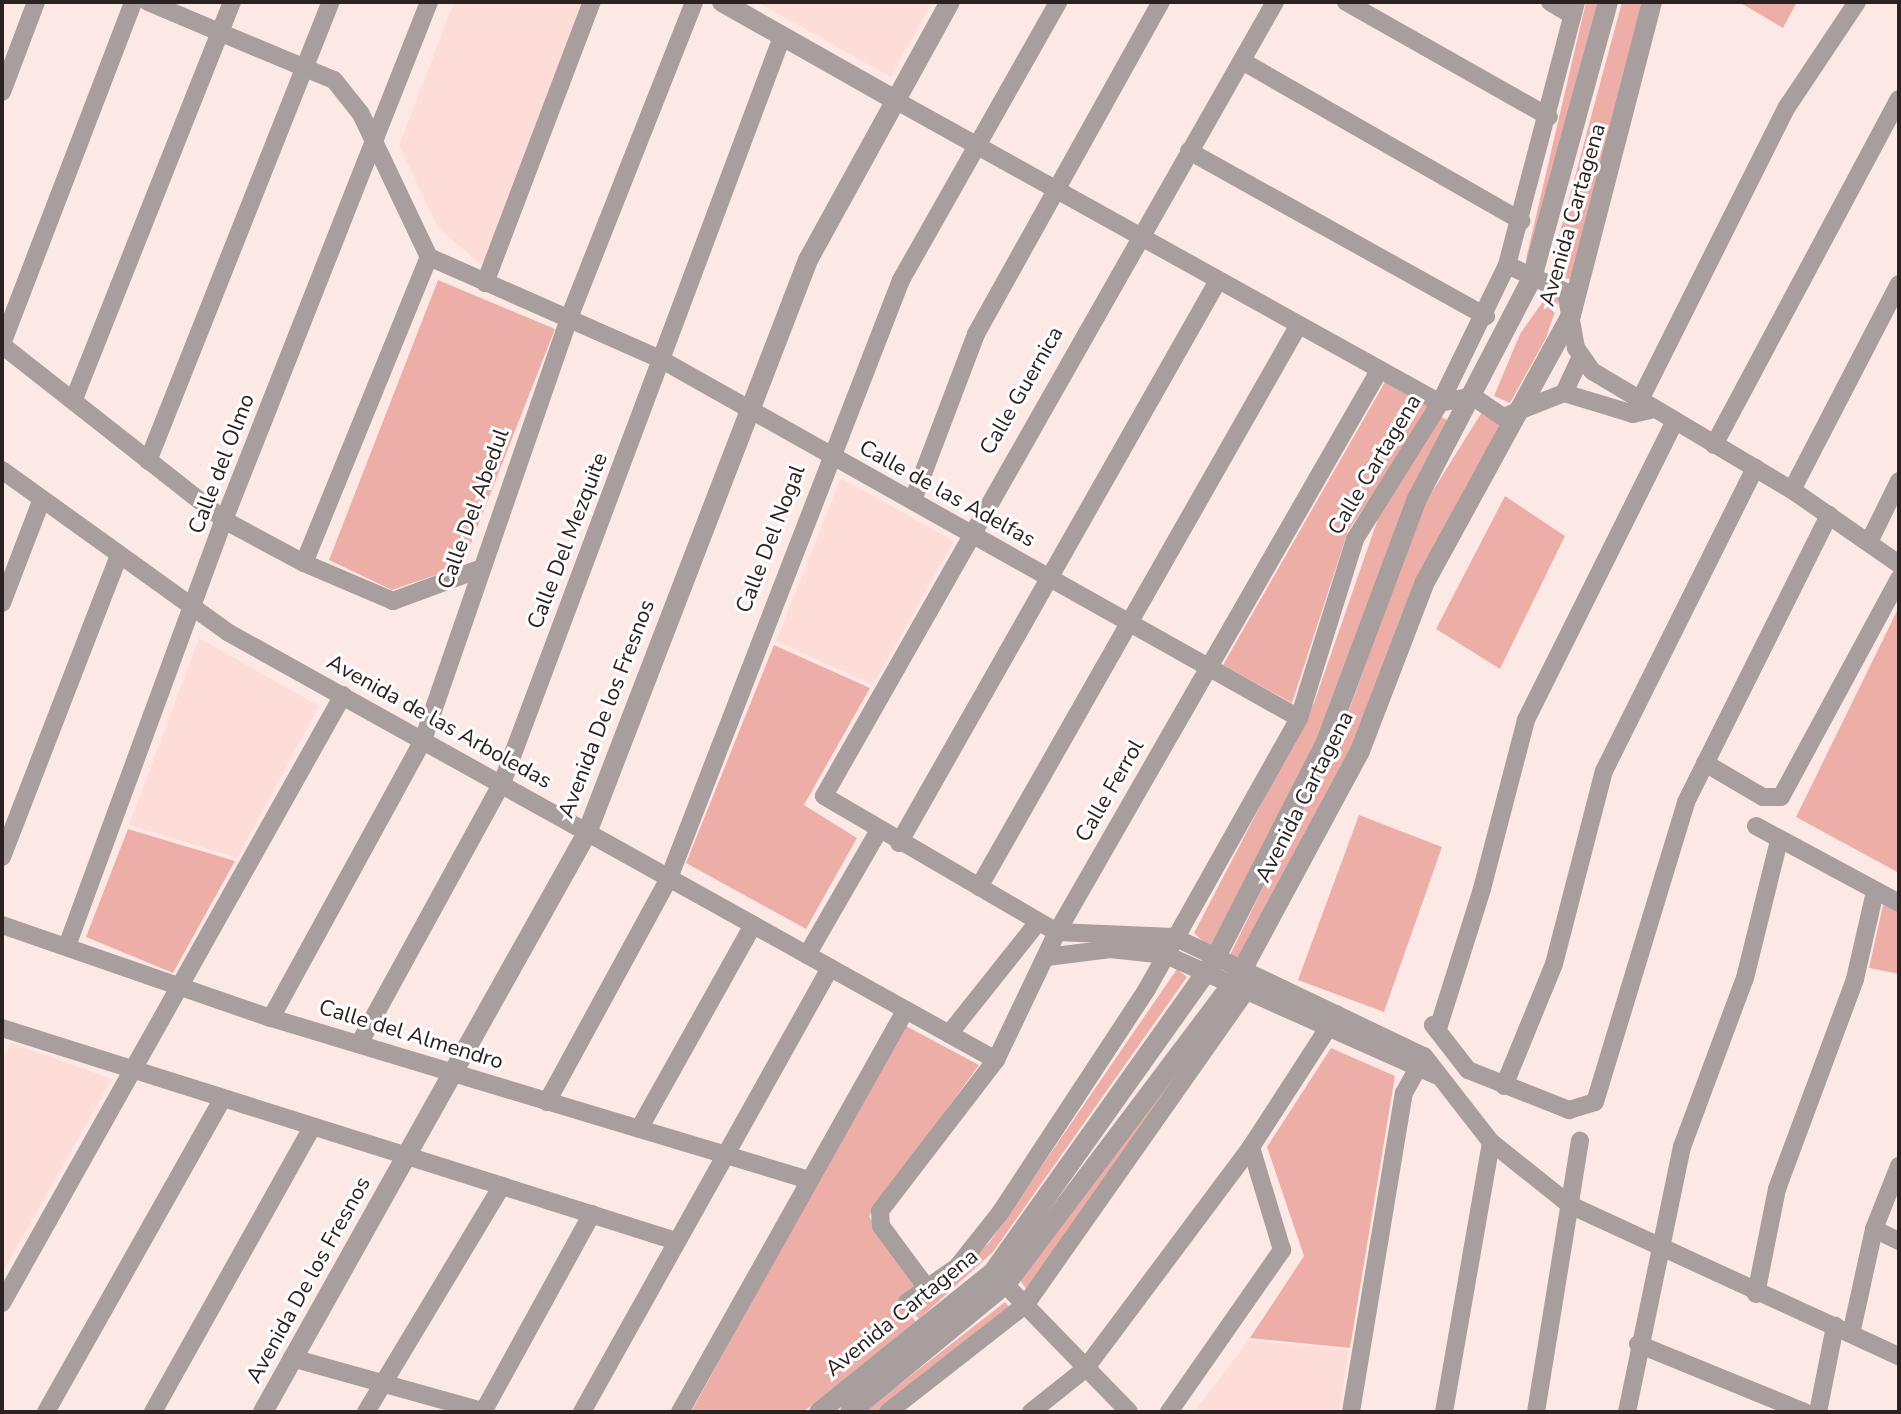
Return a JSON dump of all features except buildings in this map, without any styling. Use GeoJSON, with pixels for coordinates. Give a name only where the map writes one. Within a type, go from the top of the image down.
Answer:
{"type":"FeatureCollection","features":[{"type":"Feature","properties":{"kind":"street"},"geometry":{"type":"LineString","coordinates":[[2,92],[36,2]]}},
{"type":"Feature","properties":{"kind":"street"},"geometry":{"type":"LineString","coordinates":[[133,2],[2,344],[224,520],[304,563],[393,601],[477,570]]}},
{"type":"Feature","properties":{"kind":"street"},"geometry":{"type":"LineString","coordinates":[[148,2],[306,65],[348,93],[429,257],[304,563]]}},
{"type":"Feature","properties":{"kind":"street"},"geometry":{"type":"LineString","coordinates":[[74,399],[232,2]]}},
{"type":"Feature","properties":{"kind":"street"},"geometry":{"type":"LineString","coordinates":[[148,461],[331,2]]}},
{"type":"Feature","properties":{"kind":"street","name":"Calle del Olmo"},"geometry":{"type":"LineString","coordinates":[[67,946],[194,611],[224,520],[429,2]]}},
{"type":"Feature","properties":{"kind":"street"},"geometry":{"type":"LineString","coordinates":[[485,283],[592,2]]}},
{"type":"Feature","properties":{"kind":"street","name":"Calle Del Abedul"},"geometry":{"type":"LineString","coordinates":[[271,1018],[423,740],[477,570],[569,318],[694,2]]}},
{"type":"Feature","properties":{"kind":"street"},"geometry":{"type":"LineString","coordinates":[[722,2],[1216,284],[1440,403],[1472,396],[1503,417],[1564,393],[1642,407]]}},
{"type":"Feature","properties":{"kind":"street","name":"Avenida De los Fresnos"},"geometry":{"type":"LineString","coordinates":[[263,1412],[587,833],[745,408],[808,260],[950,2]]}},
{"type":"Feature","properties":{"kind":"street","name":"Calle Del Nogal"},"geometry":{"type":"LineString","coordinates":[[547,1102],[669,878],[829,455],[901,280],[1058,2]]}},
{"type":"Feature","properties":{"kind":"street"},"geometry":{"type":"LineString","coordinates":[[913,500],[976,334],[1057,195],[1161,2]]}},
{"type":"Feature","properties":{"kind":"street","name":"Calle Guernica"},"geometry":{"type":"LineString","coordinates":[[878,832],[830,804],[824,787],[1275,2]]}},
{"type":"Feature","properties":{"kind":"street"},"geometry":{"type":"LineString","coordinates":[[1346,2],[1549,117]]}},
{"type":"Feature","properties":{"kind":"street"},"geometry":{"type":"LineString","coordinates":[[1550,2],[1574,8]]}},
{"type":"Feature","properties":{"kind":"street","name":"Avenida Cartagena"},"geometry":{"type":"LineString","coordinates":[[819,1412],[999,1278],[1209,968],[1326,742],[1417,499],[1532,278],[1608,2]]}},
{"type":"Feature","properties":{"kind":"street","name":"Avenida Cartagena"},"geometry":{"type":"LineString","coordinates":[[850,1412],[999,1278],[1237,983],[1360,751],[1425,582],[1571,315],[1652,2]]}},
{"type":"Feature","properties":{"kind":"street"},"geometry":{"type":"LineString","coordinates":[[1642,407],[1787,107],[1857,2]]}},
{"type":"Feature","properties":{"kind":"street","name":"Calle Cartagena"},"geometry":{"type":"LineString","coordinates":[[907,1302],[957,1267],[1000,1213],[1166,955],[1299,718],[1355,539],[1440,403],[1486,316],[1507,265],[1549,117],[1574,8]]}},
{"type":"Feature","properties":{"kind":"street","name":"Calle Del Mezquite"},"geometry":{"type":"LineString","coordinates":[[359,1044],[502,783],[782,37]]}},
{"type":"Feature","properties":{"kind":"street"},"geometry":{"type":"LineString","coordinates":[[1242,61],[1521,221]]}},
{"type":"Feature","properties":{"kind":"street"},"geometry":{"type":"LineString","coordinates":[[1714,445],[1899,99]]}},
{"type":"Feature","properties":{"kind":"street"},"geometry":{"type":"LineString","coordinates":[[1189,151],[1486,316]]}},
{"type":"Feature","properties":{"kind":"street","name":"Calle de las Adelfas"},"geometry":{"type":"LineString","coordinates":[[429,257],[662,360],[913,500],[967,535],[1299,718]]}},
{"type":"Feature","properties":{"kind":"street"},"geometry":{"type":"LineString","coordinates":[[1507,265],[1532,278],[1562,287],[1580,358],[1564,393]]}},
{"type":"Feature","properties":{"kind":"street"},"geometry":{"type":"LineString","coordinates":[[899,843],[1216,284]]}},
{"type":"Feature","properties":{"kind":"street"},"geometry":{"type":"LineString","coordinates":[[1792,490],[1899,284]]}},
{"type":"Feature","properties":{"kind":"street"},"geometry":{"type":"LineString","coordinates":[[979,887],[1297,328]]}},
{"type":"Feature","properties":{"kind":"street"},"geometry":{"type":"LineString","coordinates":[[1580,358],[1642,407],[1792,490],[1899,564]]}},
{"type":"Feature","properties":{"kind":"street","name":"Calle Ferrol"},"geometry":{"type":"LineString","coordinates":[[927,1288],[881,1226],[880,1211],[996,1060],[1057,932],[1379,371]]}},
{"type":"Feature","properties":{"kind":"street"},"geometry":{"type":"LineString","coordinates":[[1674,423],[1526,720],[1439,1025],[1433,1025],[1437,1038],[1468,1070],[1569,1110],[1598,1097],[1686,802],[1829,515]]}},
{"type":"Feature","properties":{"kind":"street"},"geometry":{"type":"LineString","coordinates":[[1504,1086],[1554,964],[1604,771],[1755,468]]}},
{"type":"Feature","properties":{"kind":"street","name":"Avenida de las Arboledas"},"geometry":{"type":"LineString","coordinates":[[2,470],[194,611],[996,1060]]}},
{"type":"Feature","properties":{"kind":"street"},"geometry":{"type":"LineString","coordinates":[[1869,542],[1899,481]]}},
{"type":"Feature","properties":{"kind":"street"},"geometry":{"type":"LineString","coordinates":[[2,603],[42,499]]}},
{"type":"Feature","properties":{"kind":"street"},"geometry":{"type":"LineString","coordinates":[[2,857],[118,558]]}},
{"type":"Feature","properties":{"kind":"street"},"geometry":{"type":"LineString","coordinates":[[1705,763],[1763,797],[1781,797],[1899,579]]}},
{"type":"Feature","properties":{"kind":"street"},"geometry":{"type":"LineString","coordinates":[[2,1303],[343,695]]}},
{"type":"Feature","properties":{"kind":"street"},"geometry":{"type":"LineString","coordinates":[[1756,826],[1899,903]]}},
{"type":"Feature","properties":{"kind":"street"},"geometry":{"type":"LineString","coordinates":[[807,955],[878,832],[1057,932],[1174,937],[1209,968]]}},
{"type":"Feature","properties":{"kind":"street"},"geometry":{"type":"LineString","coordinates":[[1627,1412],[1638,1344],[1682,1147],[1745,978],[1779,841]]}},
{"type":"Feature","properties":{"kind":"street"},"geometry":{"type":"LineString","coordinates":[[1756,1294],[1777,1189],[1855,979],[1875,892]]}},
{"type":"Feature","properties":{"kind":"street"},"geometry":{"type":"LineString","coordinates":[[949,1034],[1038,922]]}},
{"type":"Feature","properties":{"kind":"street","name":"Calle del Almendro"},"geometry":{"type":"LineString","coordinates":[[2,925],[271,1018],[809,1180]]}},
{"type":"Feature","properties":{"kind":"street"},"geometry":{"type":"LineString","coordinates":[[639,1129],[753,925]]}},
{"type":"Feature","properties":{"kind":"street"},"geometry":{"type":"LineString","coordinates":[[1047,957],[1110,949],[1166,955],[1209,968],[1237,983],[1332,1021],[1419,1063],[1435,1075],[1491,1142],[1570,1205],[1658,1251],[1899,1356]]}},
{"type":"Feature","properties":{"kind":"street"},"geometry":{"type":"LineString","coordinates":[[582,1412],[722,1156],[830,968]]}},
{"type":"Feature","properties":{"kind":"street"},"geometry":{"type":"LineString","coordinates":[[888,1412],[1026,1304],[1237,983]]}},
{"type":"Feature","properties":{"kind":"street"},"geometry":{"type":"LineString","coordinates":[[680,1412],[906,1010]]}},
{"type":"Feature","properties":{"kind":"street"},"geometry":{"type":"LineString","coordinates":[[1031,1412],[1085,1369],[1251,1147],[1332,1021]]}},
{"type":"Feature","properties":{"kind":"street"},"geometry":{"type":"LineString","coordinates":[[2,1028],[221,1102],[676,1241]]}},
{"type":"Feature","properties":{"kind":"street"},"geometry":{"type":"LineString","coordinates":[[1351,1412],[1404,1093],[1419,1063]]}},
{"type":"Feature","properties":{"kind":"street"},"geometry":{"type":"LineString","coordinates":[[46,1412],[221,1102]]}},
{"type":"Feature","properties":{"kind":"street"},"geometry":{"type":"LineString","coordinates":[[153,1412],[311,1129]]}},
{"type":"Feature","properties":{"kind":"street"},"geometry":{"type":"LineString","coordinates":[[1536,1412],[1580,1141]]}},
{"type":"Feature","properties":{"kind":"street"},"geometry":{"type":"LineString","coordinates":[[1444,1412],[1491,1142]]}},
{"type":"Feature","properties":{"kind":"street"},"geometry":{"type":"LineString","coordinates":[[1169,1412],[1282,1250],[1251,1147]]}},
{"type":"Feature","properties":{"kind":"street"},"geometry":{"type":"LineString","coordinates":[[1818,1412],[1874,1229],[1899,1166]]}},
{"type":"Feature","properties":{"kind":"street"},"geometry":{"type":"LineString","coordinates":[[366,1412],[502,1186]]}},
{"type":"Feature","properties":{"kind":"street"},"geometry":{"type":"LineString","coordinates":[[292,1358],[484,1412],[592,1214]]}},
{"type":"Feature","properties":{"kind":"street"},"geometry":{"type":"LineString","coordinates":[[1874,1229],[1899,1241]]}},
{"type":"Feature","properties":{"kind":"street"},"geometry":{"type":"LineString","coordinates":[[999,1278],[1129,1412]]}},
{"type":"Feature","properties":{"kind":"street"},"geometry":{"type":"LineString","coordinates":[[1638,1344],[1805,1412]]}},
{"type":"Feature","properties":{"kind":"shaded area"},"geometry":{"type":"Polygon","coordinates":[[[454,2],[589,2],[482,265],[439,229],[399,146],[454,2]]]}},
{"type":"Feature","properties":{"kind":"shaded area"},"geometry":{"type":"Polygon","coordinates":[[[757,2],[932,2],[891,77],[757,2]]]}},
{"type":"Feature","properties":{"kind":"shaded area"},"geometry":{"type":"Polygon","coordinates":[[[1586,2],[1608,2],[1534,266],[1526,259],[1586,2]]]}},
{"type":"Feature","properties":{"kind":"shaded area"},"geometry":{"type":"Polygon","coordinates":[[[1622,2],[1643,2],[1571,280],[1549,273],[1622,2]]]}},
{"type":"Feature","properties":{"kind":"shaded area"},"geometry":{"type":"Polygon","coordinates":[[[1739,2],[1797,2],[1783,28],[1739,2]]]}},
{"type":"Feature","properties":{"kind":"shaded area"},"geometry":{"type":"Polygon","coordinates":[[[438,280],[555,329],[462,566],[392,590],[329,560],[438,280]]]}},
{"type":"Feature","properties":{"kind":"shaded area"},"geometry":{"type":"Polygon","coordinates":[[[1551,290],[1560,297],[1546,338],[1510,403],[1494,396],[1520,334],[1551,290]]]}},
{"type":"Feature","properties":{"kind":"shaded area"},"geometry":{"type":"Polygon","coordinates":[[[1385,382],[1431,407],[1348,531],[1292,703],[1223,665],[1385,382]]]}},
{"type":"Feature","properties":{"kind":"shaded area"},"geometry":{"type":"Polygon","coordinates":[[[1482,412],[1500,425],[1500,435],[1353,749],[1235,963],[1229,957],[1347,716],[1422,508],[1482,412]]]}},
{"type":"Feature","properties":{"kind":"shaded area"},"geometry":{"type":"Polygon","coordinates":[[[1441,417],[1454,423],[1322,737],[1211,949],[1194,933],[1314,703],[1381,510],[1441,417]]]}},
{"type":"Feature","properties":{"kind":"shaded area"},"geometry":{"type":"Polygon","coordinates":[[[841,478],[954,541],[873,685],[776,641],[841,478]]]}},
{"type":"Feature","properties":{"kind":"shaded area"},"geometry":{"type":"Polygon","coordinates":[[[1505,496],[1565,536],[1500,669],[1436,629],[1505,496]]]}},
{"type":"Feature","properties":{"kind":"shaded area"},"geometry":{"type":"Polygon","coordinates":[[[1899,607],[1899,873],[1796,817],[1899,607]]]}},
{"type":"Feature","properties":{"kind":"shaded area"},"geometry":{"type":"Polygon","coordinates":[[[199,638],[319,706],[237,858],[129,825],[199,638]]]}},
{"type":"Feature","properties":{"kind":"shaded area"},"geometry":{"type":"Polygon","coordinates":[[[774,645],[870,688],[804,805],[857,838],[806,929],[686,863],[774,645]]]}},
{"type":"Feature","properties":{"kind":"shaded area"},"geometry":{"type":"Polygon","coordinates":[[[1359,815],[1442,847],[1384,1012],[1298,980],[1359,815]]]}},
{"type":"Feature","properties":{"kind":"shaded area"},"geometry":{"type":"Polygon","coordinates":[[[128,829],[235,861],[173,973],[86,937],[128,829]]]}},
{"type":"Feature","properties":{"kind":"shaded area"},"geometry":{"type":"Polygon","coordinates":[[[1883,905],[1899,912],[1899,974],[1869,968],[1883,905]]]}},
{"type":"Feature","properties":{"kind":"shaded area"},"geometry":{"type":"Polygon","coordinates":[[[1177,969],[1187,977],[993,1252],[919,1319],[912,1310],[989,1243],[1177,969]]]}},
{"type":"Feature","properties":{"kind":"shaded area"},"geometry":{"type":"Polygon","coordinates":[[[1230,991],[1238,995],[1026,1289],[1020,1280],[1230,991]]]}},
{"type":"Feature","properties":{"kind":"shaded area"},"geometry":{"type":"Polygon","coordinates":[[[904,1025],[979,1065],[869,1216],[916,1288],[899,1300],[916,1322],[803,1412],[691,1412],[904,1025]]]}},
{"type":"Feature","properties":{"kind":"shaded area"},"geometry":{"type":"Polygon","coordinates":[[[12,1043],[112,1079],[2,1273],[2,1060],[12,1043]]]}},
{"type":"Feature","properties":{"kind":"shaded area"},"geometry":{"type":"Polygon","coordinates":[[[1331,1048],[1395,1076],[1350,1348],[1250,1338],[1304,1256],[1267,1147],[1331,1048]]]}},
{"type":"Feature","properties":{"kind":"shaded area"},"geometry":{"type":"Polygon","coordinates":[[[1005,1302],[1012,1310],[881,1412],[864,1412],[1005,1302]]]}},
{"type":"Feature","properties":{"kind":"shaded area"},"geometry":{"type":"Polygon","coordinates":[[[1249,1340],[1349,1350],[1339,1412],[1194,1412],[1249,1340]]]}}]}
